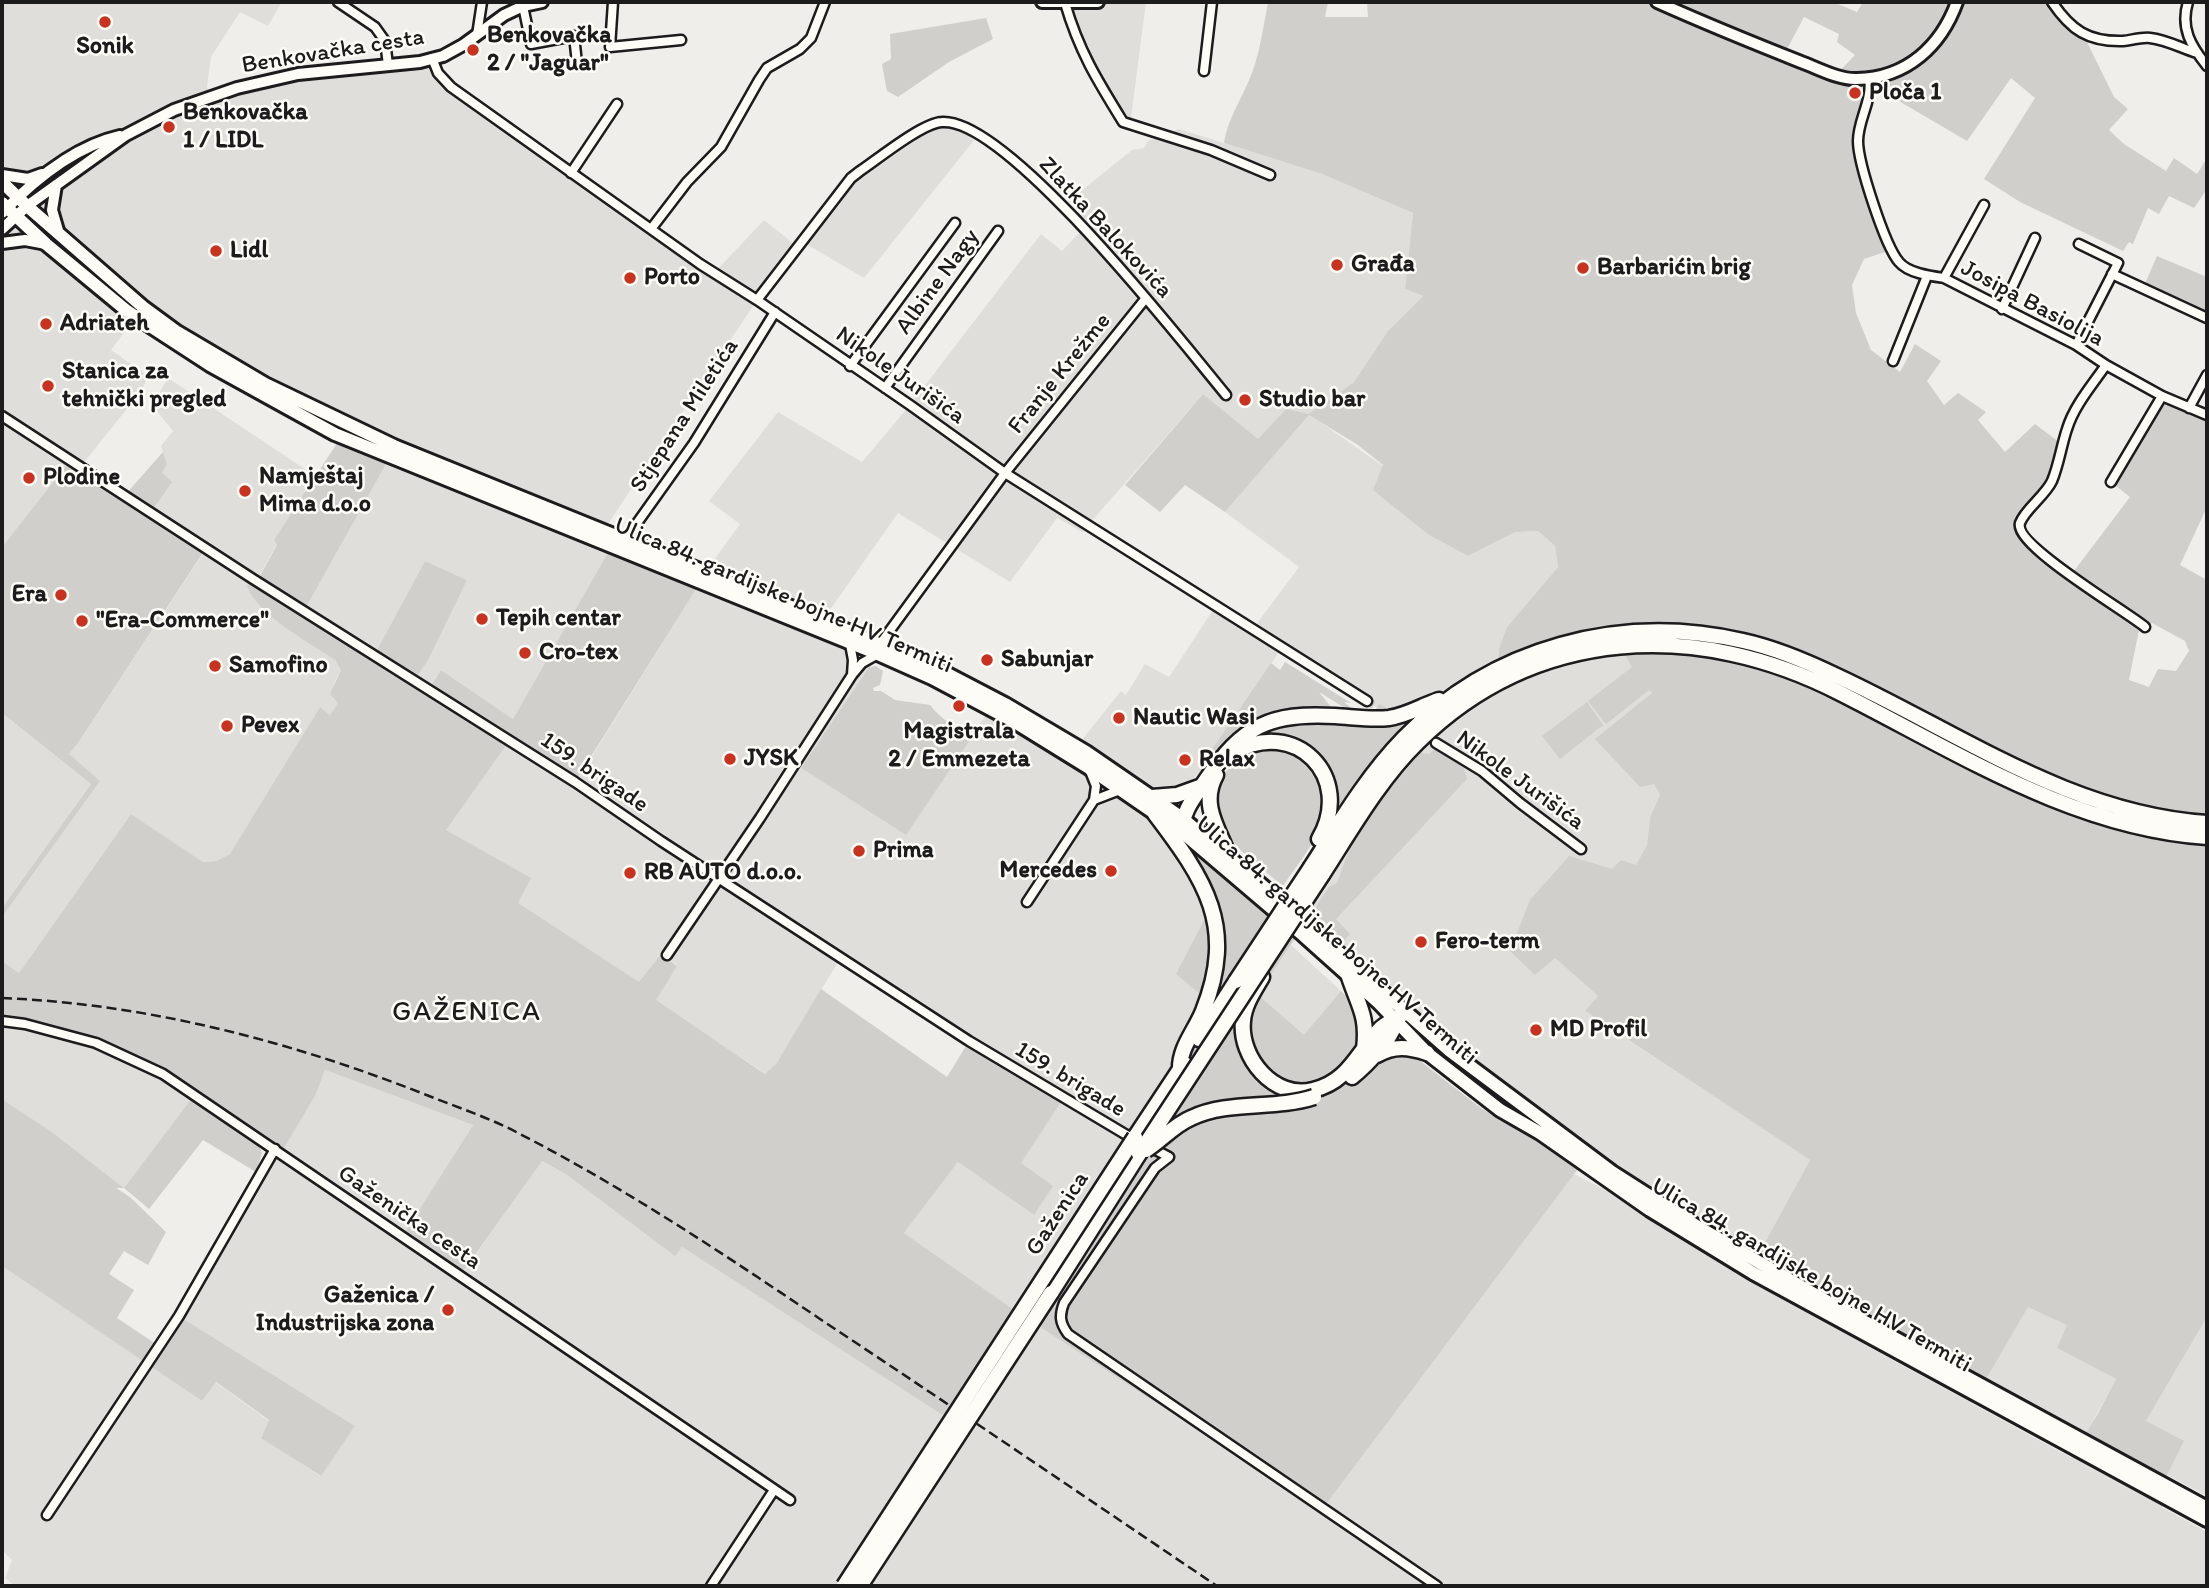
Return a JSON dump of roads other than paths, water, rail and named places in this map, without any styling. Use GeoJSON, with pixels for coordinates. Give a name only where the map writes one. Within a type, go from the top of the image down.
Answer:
{"type":"FeatureCollection","features":[{"type":"Feature","properties":{"kind":"highway"},"geometry":{"type":"LineString","coordinates":[[1182,825],[1202,786],[1231,746],[1270,721],[1294,716],[1388,718],[1412,713],[1454,695],[1509,663],[1562,643],[1630,631],[1666,630],[1746,641],[1818,667],[2030,775],[2082,796],[2161,818],[2207,823]]}},
{"type":"Feature","properties":{"kind":"highway"},"geometry":{"type":"LineString","coordinates":[[1317,871],[1417,743],[1448,716],[1473,698],[1515,676],[1572,655],[1623,645],[1679,645],[1750,656],[1791,670],[1837,691],[1977,765],[2068,806],[2157,832],[2207,837]]}},
{"type":"Feature","properties":{"kind":"highway"},"geometry":{"type":"LineString","coordinates":[[1317,871],[1369,779],[1404,739],[1454,695]]}},
{"type":"Feature","properties":{"kind":"highway"},"geometry":{"type":"LineString","coordinates":[[1230,859],[1212,820],[1209,802],[1213,778],[1233,753],[1247,745],[1262,741],[1278,742],[1304,750],[1313,758],[1328,786],[1329,816],[1311,855],[1317,871]]}},
{"type":"Feature","properties":{"kind":"highway"},"geometry":{"type":"LineString","coordinates":[[1152,797],[1177,795],[1202,786]]}},
{"type":"Feature","properties":{"kind":"highway"},"geometry":{"type":"LineString","coordinates":[[1155,814],[1196,869],[1212,907],[1217,939],[1212,988],[1195,1030],[1179,1056],[1180,1070]]}},
{"type":"Feature","properties":{"kind":"highway","name":"Gaženica"},"geometry":{"type":"LineString","coordinates":[[860,1586],[1275,947],[1317,871]]}},
{"type":"Feature","properties":{"kind":"highway","name":"Gaženica"},"geometry":{"type":"LineString","coordinates":[[844,1586],[1180,1070],[1317,871]]}},
{"type":"Feature","properties":{"kind":"highway"},"geometry":{"type":"LineString","coordinates":[[1275,947],[1273,959],[1249,999],[1245,1012],[1244,1041],[1256,1067],[1273,1082],[1279,1086],[1313,1094]]}},
{"type":"Feature","properties":{"kind":"highway"},"geometry":{"type":"LineString","coordinates":[[1349,977],[1364,1013],[1368,1053]]}},
{"type":"Feature","properties":{"kind":"highway"},"geometry":{"type":"LineString","coordinates":[[1139,1154],[1189,1118],[1220,1109],[1293,1103],[1335,1088],[1354,1076],[1380,1028],[1400,1017]]}},
{"type":"Feature","properties":{"kind":"highway"},"geometry":{"type":"LineString","coordinates":[[1368,1053],[1400,1047],[1410,1047],[1427,1053]]}},
{"type":"Feature","properties":{"kind":"main road","name":"Benkovačka cesta"},"geometry":{"type":"LineString","coordinates":[[22,202],[55,185],[126,135],[174,110],[237,88],[298,75],[432,58],[463,45],[504,15],[523,6],[542,2]]}},
{"type":"Feature","properties":{"kind":"main road"},"geometry":{"type":"LineString","coordinates":[[1042,2],[1098,2]]}},
{"type":"Feature","properties":{"kind":"main road"},"geometry":{"type":"LineString","coordinates":[[1657,2],[1854,80],[1909,65],[1934,44],[1949,24],[1957,2]]}},
{"type":"Feature","properties":{"kind":"main road","name":"Benkovačka cesta"},"geometry":{"type":"LineString","coordinates":[[22,202],[51,170],[94,144],[126,135]]}},
{"type":"Feature","properties":{"kind":"main road"},"geometry":{"type":"LineString","coordinates":[[2,175],[28,180],[51,170]]}},
{"type":"Feature","properties":{"kind":"main road","name":"Ulica 84. gardijske bojne HV Termiti"},"geometry":{"type":"LineString","coordinates":[[2,182],[143,307],[177,332],[265,384],[394,446],[625,540],[879,649],[936,668],[1086,752],[1152,797],[1349,977],[1603,1166],[1677,1214],[1819,1297],[2207,1508]]}},
{"type":"Feature","properties":{"kind":"main road"},"geometry":{"type":"LineString","coordinates":[[55,185],[52,210],[59,234]]}},
{"type":"Feature","properties":{"kind":"main road"},"geometry":{"type":"LineString","coordinates":[[2,229],[6,210],[22,202]]}},
{"type":"Feature","properties":{"kind":"main road","name":"Ulica 84. gardijske bojne HV Termiti"},"geometry":{"type":"LineString","coordinates":[[6,210],[127,310],[259,394],[335,435],[850,644],[879,649],[974,700],[1089,768],[1155,814],[1182,825],[1230,859],[1400,1017],[1427,1053],[1500,1110],[1540,1133],[1605,1180],[1753,1273],[2207,1520]]}},
{"type":"Feature","properties":{"kind":"main road"},"geometry":{"type":"LineString","coordinates":[[2,243],[25,240],[47,244]]}},
{"type":"Feature","properties":{"kind":"street"},"geometry":{"type":"LineString","coordinates":[[338,2],[375,27],[384,41],[388,65]]}},
{"type":"Feature","properties":{"kind":"street"},"geometry":{"type":"LineString","coordinates":[[477,35],[482,2]]}},
{"type":"Feature","properties":{"kind":"street"},"geometry":{"type":"LineString","coordinates":[[613,2],[610,47],[681,40]]}},
{"type":"Feature","properties":{"kind":"street"},"geometry":{"type":"LineString","coordinates":[[651,229],[687,182],[721,147],[767,68],[800,49],[811,38],[825,2]]}},
{"type":"Feature","properties":{"kind":"street"},"geometry":{"type":"LineString","coordinates":[[1204,71],[1212,2]]}},
{"type":"Feature","properties":{"kind":"street"},"geometry":{"type":"LineString","coordinates":[[2052,2],[2066,22],[2083,34],[2123,41],[2148,38],[2170,42],[2197,53]]}},
{"type":"Feature","properties":{"kind":"street"},"geometry":{"type":"LineString","coordinates":[[2188,2],[2185,30],[2190,44],[2207,66]]}},
{"type":"Feature","properties":{"kind":"street"},"geometry":{"type":"LineString","coordinates":[[1065,3],[1087,64],[1123,122],[1211,150],[1270,175]]}},
{"type":"Feature","properties":{"kind":"street"},"geometry":{"type":"LineString","coordinates":[[523,6],[531,44],[575,36],[577,63]]}},
{"type":"Feature","properties":{"kind":"street","name":"Nikole Jurišića"},"geometry":{"type":"LineString","coordinates":[[432,58],[438,73],[452,87],[700,264],[775,312],[1005,473],[1367,701]]}},
{"type":"Feature","properties":{"kind":"street","name":"Josipa Basiolija"},"geometry":{"type":"LineString","coordinates":[[1869,78],[1872,92],[1858,139],[1860,155],[1891,250],[1901,265],[1927,276],[1944,278],[2076,345],[2162,396],[2207,415]]}},
{"type":"Feature","properties":{"kind":"street"},"geometry":{"type":"LineString","coordinates":[[571,173],[617,104]]}},
{"type":"Feature","properties":{"kind":"street","name":"Zlatka Balokovića"},"geometry":{"type":"LineString","coordinates":[[757,300],[851,178],[929,125],[943,122],[958,124],[979,134],[1027,171],[1079,221],[1226,395]]}},
{"type":"Feature","properties":{"kind":"street"},"geometry":{"type":"LineString","coordinates":[[1944,278],[1984,205]]}},
{"type":"Feature","properties":{"kind":"street"},"geometry":{"type":"LineString","coordinates":[[850,366],[955,223]]}},
{"type":"Feature","properties":{"kind":"street","name":"Albine Nagy"},"geometry":{"type":"LineString","coordinates":[[885,388],[998,232]]}},
{"type":"Feature","properties":{"kind":"street"},"geometry":{"type":"LineString","coordinates":[[2002,309],[2035,238]]}},
{"type":"Feature","properties":{"kind":"street"},"geometry":{"type":"LineString","coordinates":[[2076,345],[2118,263],[2079,244]]}},
{"type":"Feature","properties":{"kind":"street"},"geometry":{"type":"LineString","coordinates":[[2112,274],[2207,318]]}},
{"type":"Feature","properties":{"kind":"street"},"geometry":{"type":"LineString","coordinates":[[1893,361],[1927,276]]}},
{"type":"Feature","properties":{"kind":"street","name":"Franje Krežme"},"geometry":{"type":"LineString","coordinates":[[667,955],[852,675],[879,649],[1005,473],[1146,298]]}},
{"type":"Feature","properties":{"kind":"street","name":"Stjepana Miletića"},"geometry":{"type":"LineString","coordinates":[[625,540],[694,443],[775,312]]}},
{"type":"Feature","properties":{"kind":"street"},"geometry":{"type":"LineString","coordinates":[[2106,365],[2073,414],[2059,466],[2049,486],[2025,515],[2020,524],[2020,532],[2046,559],[2145,626]]}},
{"type":"Feature","properties":{"kind":"street"},"geometry":{"type":"LineString","coordinates":[[2189,408],[2207,375]]}},
{"type":"Feature","properties":{"kind":"street"},"geometry":{"type":"LineString","coordinates":[[2111,482],[2162,396]]}},
{"type":"Feature","properties":{"kind":"street","name":"159. brigade"},"geometry":{"type":"LineString","coordinates":[[2,416],[253,579],[575,782],[987,1053],[1125,1135],[1169,1157],[1155,1168],[1064,1303],[1059,1314],[1062,1326],[1068,1334],[1437,1586]]}},
{"type":"Feature","properties":{"kind":"street"},"geometry":{"type":"LineString","coordinates":[[850,644],[852,675]]}},
{"type":"Feature","properties":{"kind":"street","name":"Nikole Jurišića"},"geometry":{"type":"LineString","coordinates":[[1436,743],[1482,771],[1581,849]]}},
{"type":"Feature","properties":{"kind":"street"},"geometry":{"type":"LineString","coordinates":[[1027,902],[1094,800],[1096,786],[1089,768]]}},
{"type":"Feature","properties":{"kind":"street"},"geometry":{"type":"LineString","coordinates":[[1094,800],[1120,790]]}},
{"type":"Feature","properties":{"kind":"street","name":"Gaženička cesta"},"geometry":{"type":"LineString","coordinates":[[2,1021],[25,1024],[96,1043],[163,1074],[790,1500]]}},
{"type":"Feature","properties":{"kind":"street"},"geometry":{"type":"LineString","coordinates":[[47,1515],[179,1316],[275,1149]]}},
{"type":"Feature","properties":{"kind":"street"},"geometry":{"type":"LineString","coordinates":[[711,1586],[774,1490]]}},
{"type":"Feature","properties":{"kind":"tunnel"},"geometry":{"type":"LineString","coordinates":[[1367,701],[1415,731]]}},
{"type":"Feature","properties":{"kind":"railway"},"geometry":{"type":"LineString","coordinates":[[2,998],[112,1008],[220,1029],[326,1059],[474,1113],[507,1128],[638,1200],[715,1249],[1217,1586]]}},
{"type":"Feature","properties":{"kind":"place","name":"Sonik"},"geometry":{"type":"Point","coordinates":[105,22]}},
{"type":"Feature","properties":{"kind":"place","name":"Benkovačka 2 / \"Jaguar\""},"geometry":{"type":"Point","coordinates":[473,50]}},
{"type":"Feature","properties":{"kind":"place","name":"Ploča 1"},"geometry":{"type":"Point","coordinates":[1855,93]}},
{"type":"Feature","properties":{"kind":"place","name":"Benkovačka 1 / LIDL"},"geometry":{"type":"Point","coordinates":[169,127]}},
{"type":"Feature","properties":{"kind":"place","name":"Lidl"},"geometry":{"type":"Point","coordinates":[216,251]}},
{"type":"Feature","properties":{"kind":"place","name":"Građa"},"geometry":{"type":"Point","coordinates":[1337,265]}},
{"type":"Feature","properties":{"kind":"place","name":"Barbarićin brig"},"geometry":{"type":"Point","coordinates":[1583,268]}},
{"type":"Feature","properties":{"kind":"place","name":"Porto"},"geometry":{"type":"Point","coordinates":[630,278]}},
{"type":"Feature","properties":{"kind":"place","name":"Adriateh"},"geometry":{"type":"Point","coordinates":[46,324]}},
{"type":"Feature","properties":{"kind":"place","name":"Stanica za tehnički pregled"},"geometry":{"type":"Point","coordinates":[48,386]}},
{"type":"Feature","properties":{"kind":"place","name":"Studio bar"},"geometry":{"type":"Point","coordinates":[1245,400]}},
{"type":"Feature","properties":{"kind":"place","name":"Plodine"},"geometry":{"type":"Point","coordinates":[29,478]}},
{"type":"Feature","properties":{"kind":"place","name":"Namještaj Mima d.o.o"},"geometry":{"type":"Point","coordinates":[245,491]}},
{"type":"Feature","properties":{"kind":"place","name":"Era"},"geometry":{"type":"Point","coordinates":[61,595]}},
{"type":"Feature","properties":{"kind":"place","name":"Tepih centar"},"geometry":{"type":"Point","coordinates":[482,619]}},
{"type":"Feature","properties":{"kind":"place","name":"\"Era-Commerce\""},"geometry":{"type":"Point","coordinates":[82,621]}},
{"type":"Feature","properties":{"kind":"place","name":"Cro-tex"},"geometry":{"type":"Point","coordinates":[525,653]}},
{"type":"Feature","properties":{"kind":"place","name":"Sabunjar"},"geometry":{"type":"Point","coordinates":[987,660]}},
{"type":"Feature","properties":{"kind":"place","name":"Samofino"},"geometry":{"type":"Point","coordinates":[215,666]}},
{"type":"Feature","properties":{"kind":"place","name":"Magistrala 2 / Emmezeta"},"geometry":{"type":"Point","coordinates":[959,706]}},
{"type":"Feature","properties":{"kind":"place","name":"Nautic Wasi"},"geometry":{"type":"Point","coordinates":[1119,718]}},
{"type":"Feature","properties":{"kind":"place","name":"Pevex"},"geometry":{"type":"Point","coordinates":[227,726]}},
{"type":"Feature","properties":{"kind":"place","name":"JYSK"},"geometry":{"type":"Point","coordinates":[730,759]}},
{"type":"Feature","properties":{"kind":"place","name":"Relax"},"geometry":{"type":"Point","coordinates":[1185,760]}},
{"type":"Feature","properties":{"kind":"place","name":"Prima"},"geometry":{"type":"Point","coordinates":[859,851]}},
{"type":"Feature","properties":{"kind":"place","name":"Mercedes"},"geometry":{"type":"Point","coordinates":[1111,871]}},
{"type":"Feature","properties":{"kind":"place","name":"RB AUTO d.o.o."},"geometry":{"type":"Point","coordinates":[630,873]}},
{"type":"Feature","properties":{"kind":"place","name":"Fero-term"},"geometry":{"type":"Point","coordinates":[1421,942]}},
{"type":"Feature","properties":{"kind":"place","name":"MD Profil"},"geometry":{"type":"Point","coordinates":[1536,1030]}},
{"type":"Feature","properties":{"kind":"place","name":"Gaženica / Industrijska zona"},"geometry":{"type":"Point","coordinates":[448,1310]}},
{"type":"Feature","properties":{"kind":"district","name":"GAŽENICA"},"geometry":{"type":"Point","coordinates":[467,1013]}}]}
